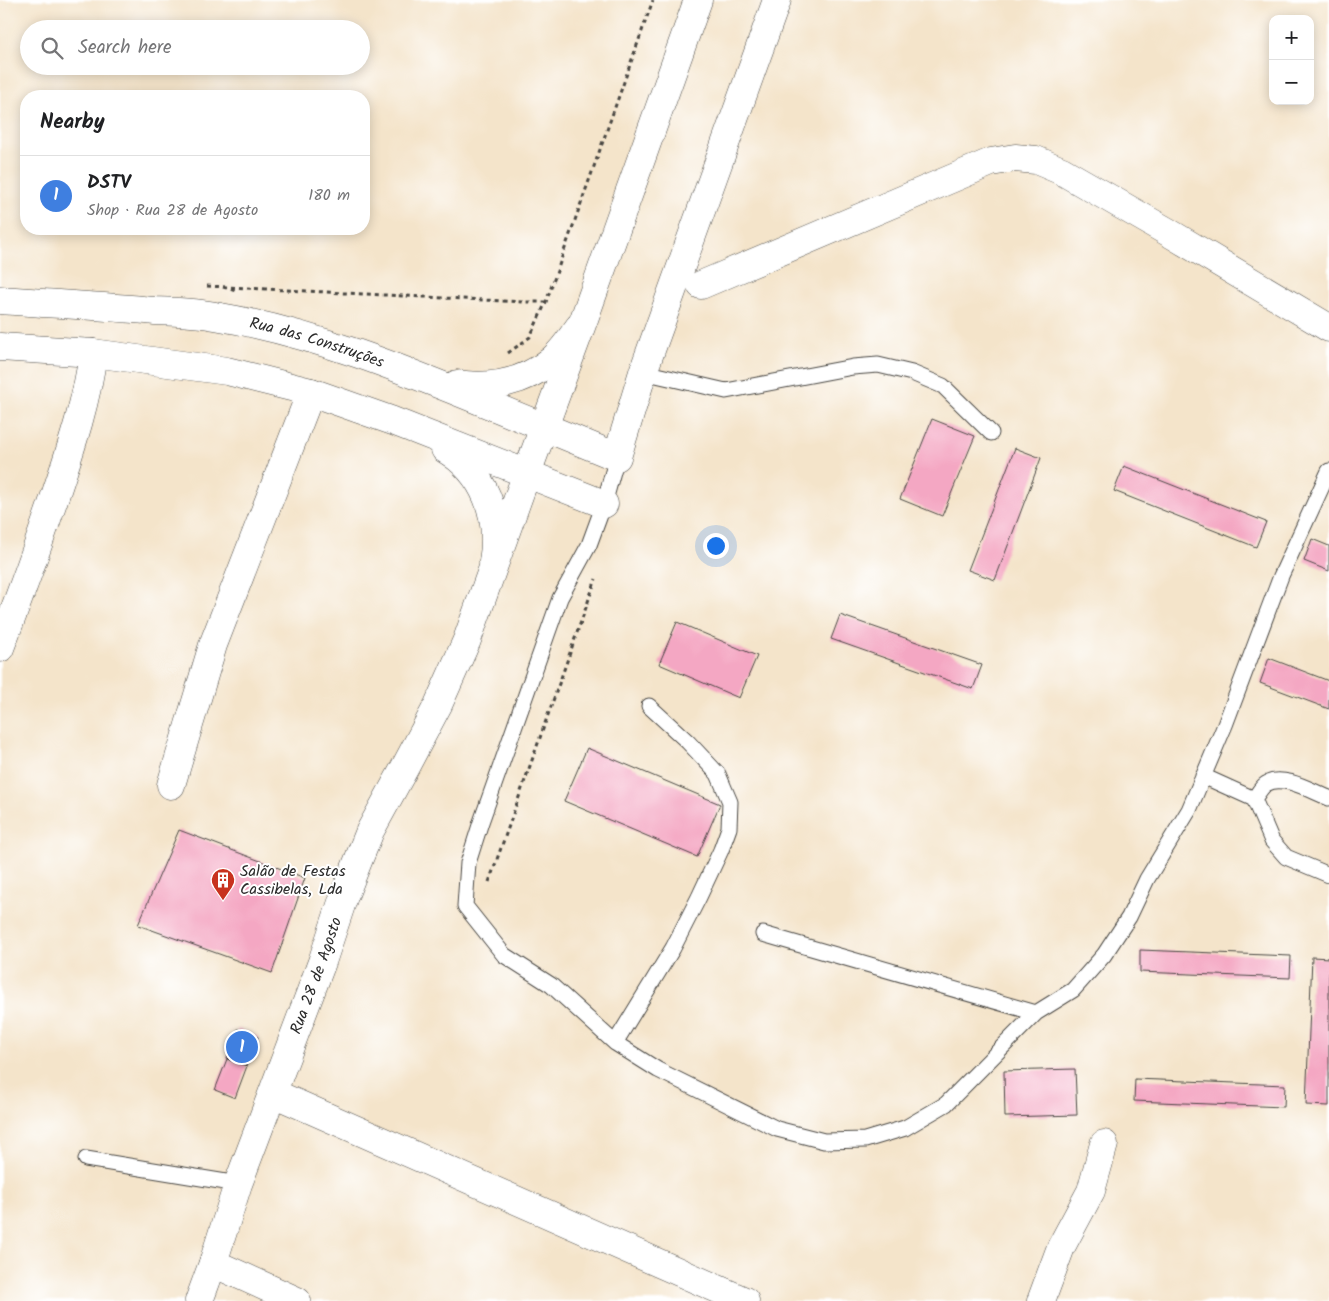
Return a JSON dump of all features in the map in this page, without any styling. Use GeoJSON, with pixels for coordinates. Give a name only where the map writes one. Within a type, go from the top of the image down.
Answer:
{"type":"FeatureCollection","features":[{"type":"Feature","properties":{"kind":"street"},"geometry":{"type":"LineString","coordinates":[[490,575],[698,0]]}},
{"type":"Feature","properties":{"kind":"street"},"geometry":{"type":"LineString","coordinates":[[617,457],[643,372],[777,0]]}},
{"type":"Feature","properties":{"kind":"street"},"geometry":{"type":"LineString","coordinates":[[701,285],[991,162],[1015,158],[1036,160],[1062,172],[1168,232],[1329,328]]}},
{"type":"Feature","properties":{"kind":"street","name":"Rua das Construções"},"geometry":{"type":"LineString","coordinates":[[0,300],[214,316],[278,329],[337,346],[419,376],[617,457]]}},
{"type":"Feature","properties":{"kind":"street"},"geometry":{"type":"LineString","coordinates":[[419,376],[466,386],[491,386],[512,381],[535,373],[554,359],[584,319]]}},
{"type":"Feature","properties":{"kind":"street"},"geometry":{"type":"LineString","coordinates":[[0,347],[93,353],[227,371],[310,392],[393,421],[604,504]]}},
{"type":"Feature","properties":{"kind":"street"},"geometry":{"type":"LineString","coordinates":[[0,648],[33,563],[72,446],[90,380],[93,353]]}},
{"type":"Feature","properties":{"kind":"street"},"geometry":{"type":"LineString","coordinates":[[172,785],[213,645],[310,392]]}},
{"type":"Feature","properties":{"kind":"street"},"geometry":{"type":"LineString","coordinates":[[393,421],[426,437],[457,456],[479,480],[487,494],[494,524],[495,541],[490,575]]}},
{"type":"Feature","properties":{"kind":"street","name":"Rua 28 de Agosto"},"geometry":{"type":"LineString","coordinates":[[199,1301],[238,1184],[370,830],[438,706],[467,640],[490,575]]}},
{"type":"Feature","properties":{"kind":"street"},"geometry":{"type":"LineString","coordinates":[[273,1092],[745,1301]]}},
{"type":"Feature","properties":{"kind":"street"},"geometry":{"type":"LineString","coordinates":[[1041,1301],[1061,1247],[1091,1191],[1104,1144]]}},
{"type":"Feature","properties":{"kind":"street"},"geometry":{"type":"LineString","coordinates":[[213,1262],[297,1301]]}},
{"type":"Feature","properties":{"kind":"lane"},"geometry":{"type":"LineString","coordinates":[[643,372],[726,391],[853,367],[878,365],[912,373],[943,386],[991,434]]}},
{"type":"Feature","properties":{"kind":"lane"},"geometry":{"type":"LineString","coordinates":[[617,457],[604,504],[589,545],[560,598],[484,813],[468,863],[464,906],[504,955],[551,985],[615,1042],[658,1070],[777,1129],[824,1141],[865,1140],[904,1128],[946,1104],[1036,1013],[1073,990],[1104,955],[1129,918],[1147,879],[1189,810],[1225,725],[1281,576],[1329,471]]}},
{"type":"Feature","properties":{"kind":"lane"},"geometry":{"type":"LineString","coordinates":[[615,1042],[673,948],[721,850],[729,828],[730,802],[718,774],[688,742],[649,706]]}},
{"type":"Feature","properties":{"kind":"lane"},"geometry":{"type":"LineString","coordinates":[[1203,776],[1254,800],[1272,842],[1286,857],[1329,874]]}},
{"type":"Feature","properties":{"kind":"lane"},"geometry":{"type":"LineString","coordinates":[[1254,800],[1266,784],[1276,781],[1286,781],[1329,798]]}},
{"type":"Feature","properties":{"kind":"lane"},"geometry":{"type":"LineString","coordinates":[[763,934],[1036,1013]]}},
{"type":"Feature","properties":{"kind":"lane"},"geometry":{"type":"LineString","coordinates":[[86,1159],[238,1184]]}},
{"type":"Feature","properties":{"kind":"path"},"geometry":{"type":"LineString","coordinates":[[503,357],[530,337],[546,302],[653,0]]}},
{"type":"Feature","properties":{"kind":"path"},"geometry":{"type":"LineString","coordinates":[[242,293],[223,286],[546,302]]}},
{"type":"Feature","properties":{"kind":"building"},"geometry":{"type":"Polygon","coordinates":[[[932,419],[975,436],[942,516],[900,499],[932,419]]]}},
{"type":"Feature","properties":{"kind":"building"},"geometry":{"type":"Polygon","coordinates":[[[1015,448],[1041,458],[995,580],[968,570],[1015,448]]]}},
{"type":"Feature","properties":{"kind":"building"},"geometry":{"type":"Polygon","coordinates":[[[1124,466],[1266,522],[1256,547],[1114,491],[1124,466]]]}},
{"type":"Feature","properties":{"kind":"building"},"geometry":{"type":"Polygon","coordinates":[[[1312,539],[1329,546],[1329,571],[1304,561],[1312,539]]]}},
{"type":"Feature","properties":{"kind":"building"},"geometry":{"type":"Polygon","coordinates":[[[840,615],[982,665],[973,689],[831,639],[840,615]]]}},
{"type":"Feature","properties":{"kind":"building"},"geometry":{"type":"Polygon","coordinates":[[[677,622],[757,656],[739,698],[659,664],[677,622]]]}},
{"type":"Feature","properties":{"kind":"building"},"geometry":{"type":"Polygon","coordinates":[[[1269,658],[1329,681],[1329,709],[1260,683],[1269,658]]]}},
{"type":"Feature","properties":{"kind":"building"},"geometry":{"type":"Polygon","coordinates":[[[587,748],[720,804],[697,857],[564,801],[587,748]]]}},
{"type":"Feature","properties":{"kind":"building","name":"Salão de Festas Cassibelas, Lda"},"geometry":{"type":"Polygon","coordinates":[[[179,830],[305,878],[272,973],[138,925],[179,830]]]}},
{"type":"Feature","properties":{"kind":"building"},"geometry":{"type":"Polygon","coordinates":[[[1140,950],[1291,956],[1290,978],[1140,972],[1140,950]]]}},
{"type":"Feature","properties":{"kind":"building"},"geometry":{"type":"Polygon","coordinates":[[[1312,957],[1329,958],[1329,1106],[1306,1105],[1312,957]]]}},
{"type":"Feature","properties":{"kind":"building"},"geometry":{"type":"Polygon","coordinates":[[[238,1029],[258,1037],[247,1065],[227,1058],[238,1029]]]}},
{"type":"Feature","properties":{"kind":"building"},"geometry":{"type":"Polygon","coordinates":[[[227,1059],[247,1066],[235,1098],[215,1090],[227,1059]]]}},
{"type":"Feature","properties":{"kind":"building"},"geometry":{"type":"Polygon","coordinates":[[[1075,1069],[1077,1115],[1005,1117],[1004,1071],[1075,1069]]]}},
{"type":"Feature","properties":{"kind":"building"},"geometry":{"type":"Polygon","coordinates":[[[1135,1079],[1285,1085],[1284,1107],[1134,1101],[1135,1079]]]}},
{"type":"Feature","properties":{"kind":"place","name":"Salão de Festas Cassibelas, Lda"},"geometry":{"type":"Point","coordinates":[223,901]}},
{"type":"Feature","properties":{"kind":"place","name":"DSTV"},"geometry":{"type":"Point","coordinates":[242,1047]}}]}
